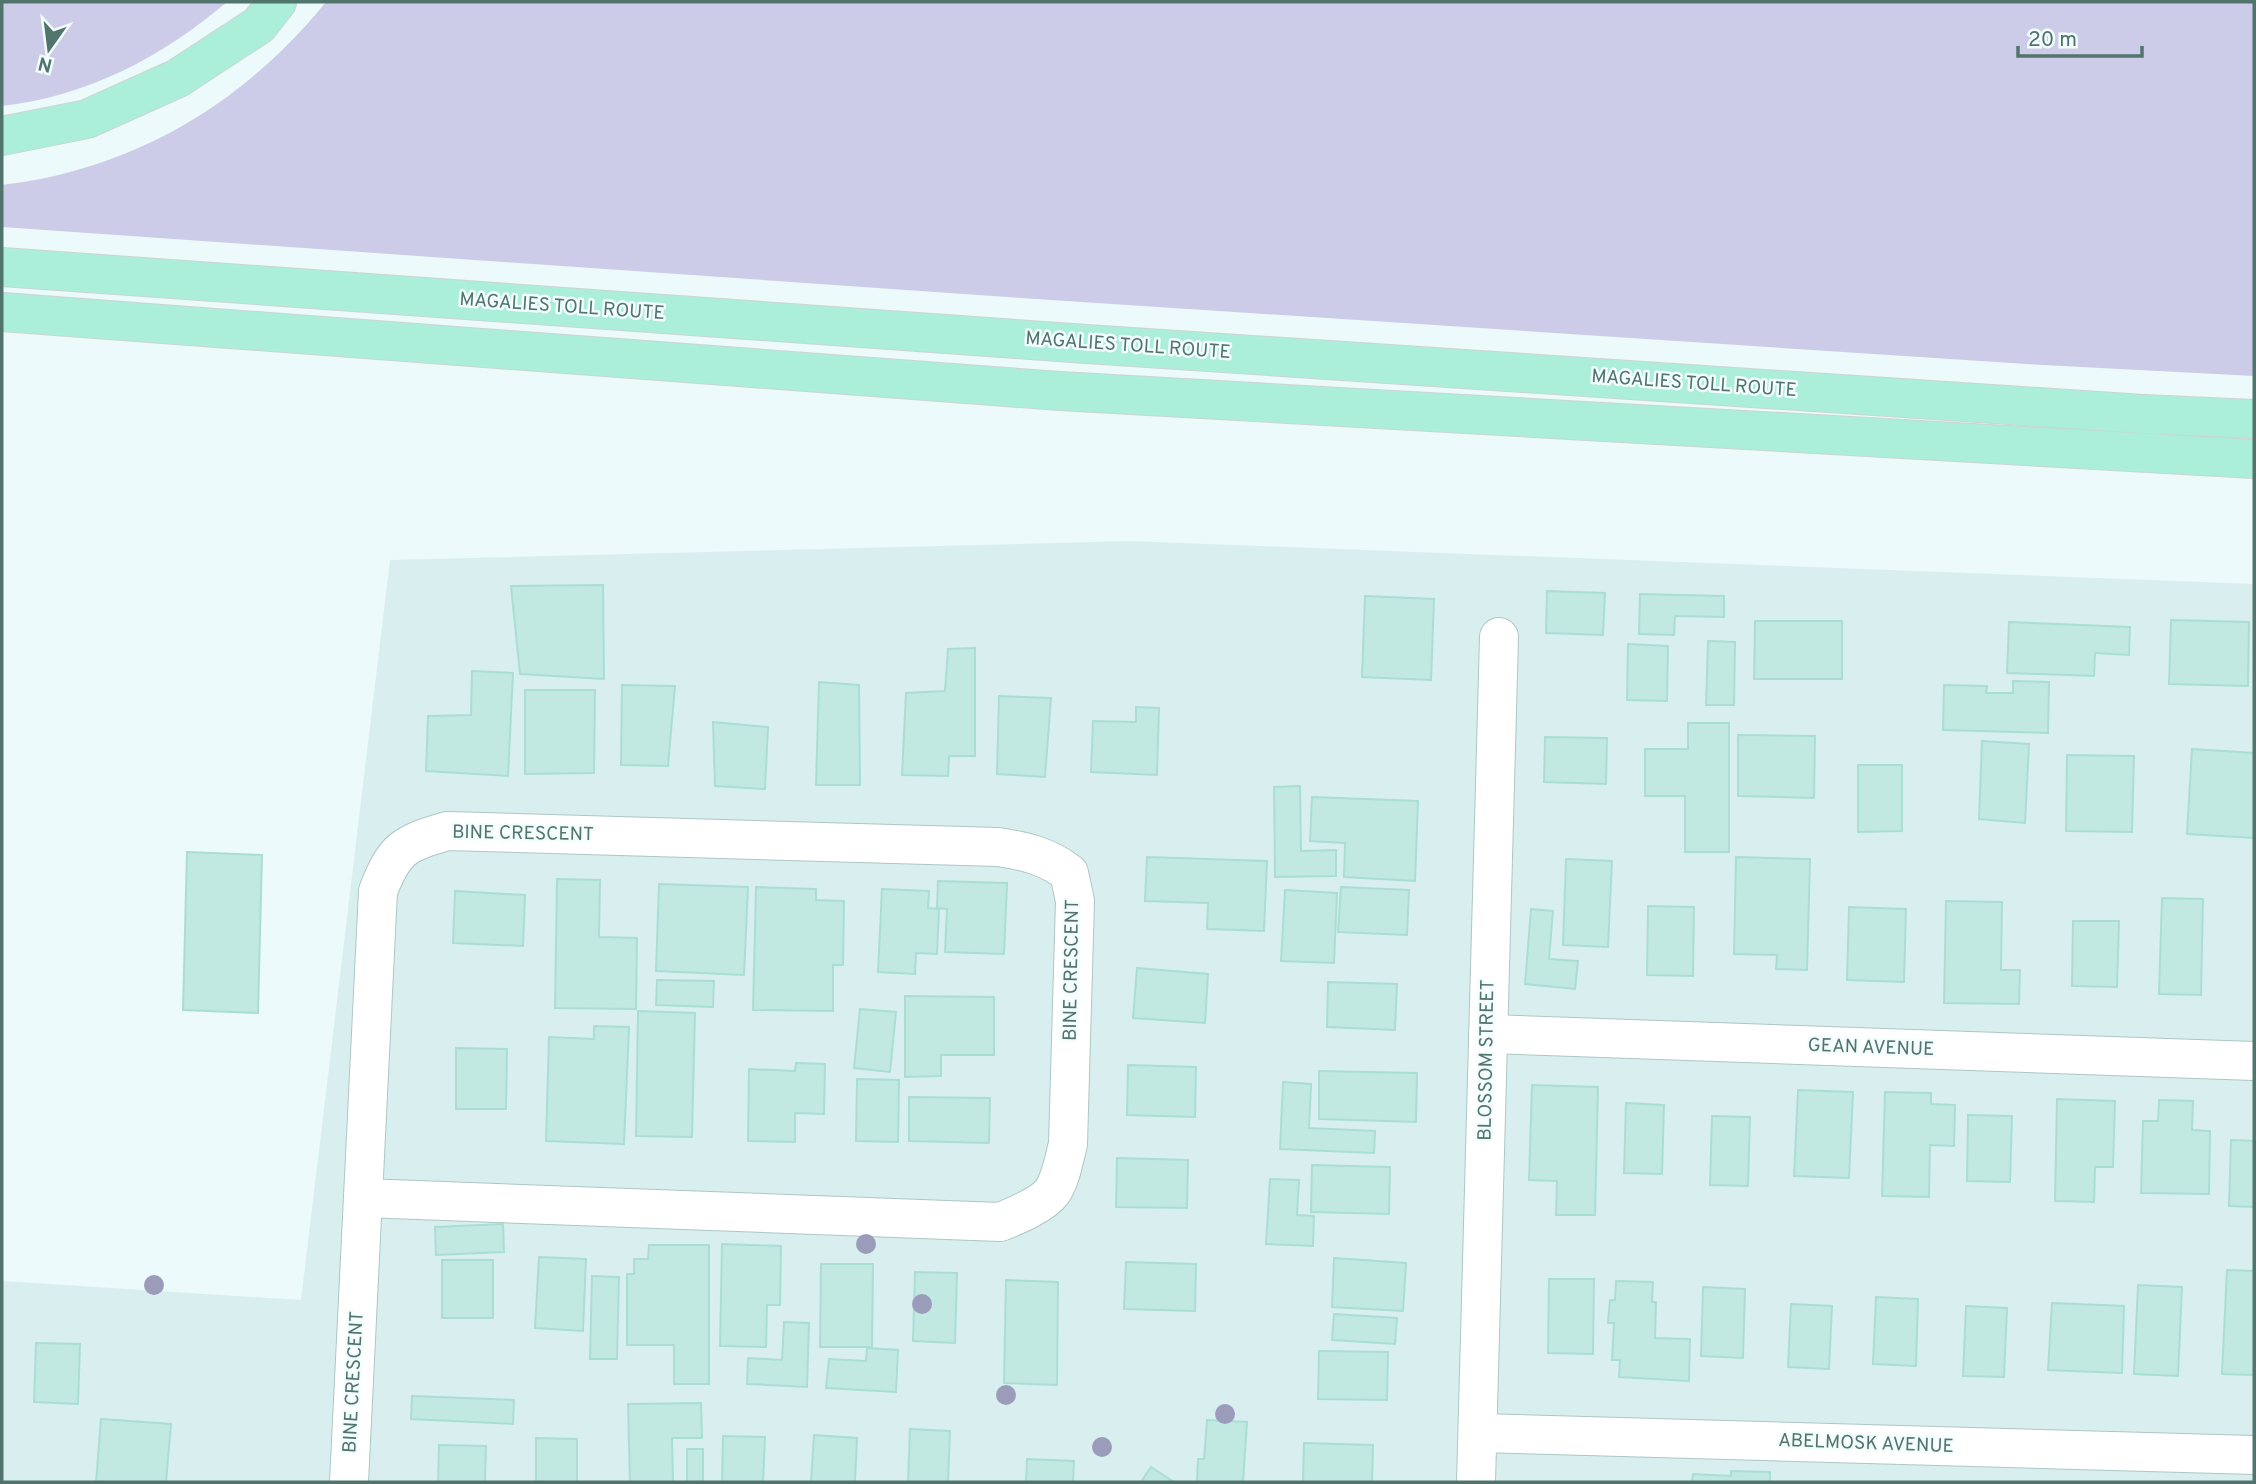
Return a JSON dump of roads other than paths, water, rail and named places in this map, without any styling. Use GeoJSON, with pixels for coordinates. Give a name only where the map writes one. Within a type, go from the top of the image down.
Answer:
{"type":"FeatureCollection","features":[{"type":"Feature","properties":{"kind":"highway"},"geometry":{"type":"LineString","coordinates":[[2,136],[87,119],[178,78],[259,25],[277,2]]}},
{"type":"Feature","properties":{"kind":"highway","name":"MAGALIES TOLL ROUTE"},"geometry":{"type":"LineString","coordinates":[[2,267],[1099,345],[2254,419]]}},
{"type":"Feature","properties":{"kind":"highway"},"geometry":{"type":"LineString","coordinates":[[2,312],[1060,391],[2254,459]]}},
{"type":"Feature","properties":{"kind":"street","name":"BLOSSOM STREET"},"geometry":{"type":"LineString","coordinates":[[1476,1482],[1499,637]]}},
{"type":"Feature","properties":{"kind":"street","name":"BINE CRESCENT"},"geometry":{"type":"LineString","coordinates":[[349,1482],[378,891],[389,865],[399,851],[418,840],[447,831],[998,847],[1028,852],[1052,860],[1069,873],[1075,901],[1068,1144],[1052,1192],[1026,1211],[1000,1222],[364,1198]]}},
{"type":"Feature","properties":{"kind":"street","name":"GEAN AVENUE"},"geometry":{"type":"LineString","coordinates":[[1488,1034],[2254,1061]]}},
{"type":"Feature","properties":{"kind":"street","name":"ABELMOSK AVENUE"},"geometry":{"type":"LineString","coordinates":[[1478,1433],[2254,1455]]}}]}
